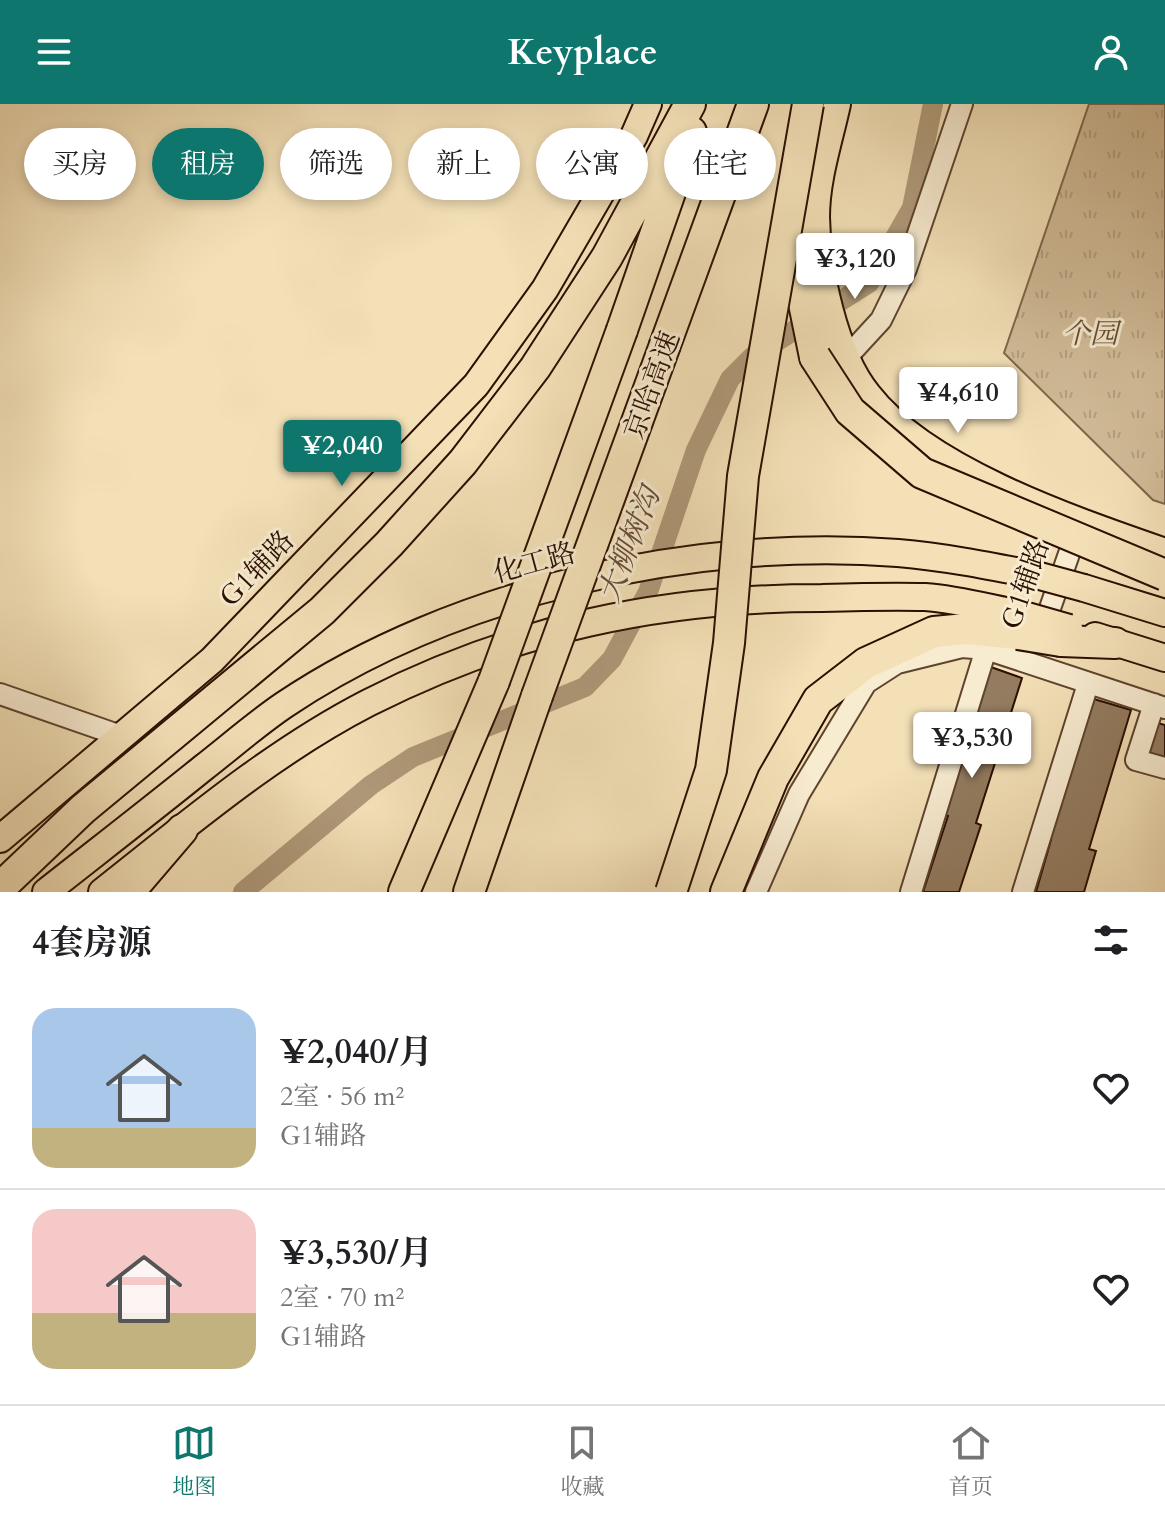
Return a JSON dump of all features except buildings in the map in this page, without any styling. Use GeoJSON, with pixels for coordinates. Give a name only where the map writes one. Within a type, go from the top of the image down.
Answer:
{"type":"FeatureCollection","features":[{"type":"Feature","properties":{"kind":"highway"},"geometry":{"type":"LineString","coordinates":[[0,888],[83,809],[322,611],[389,544],[463,462],[535,368],[607,257],[690,104]]}},
{"type":"Feature","properties":{"kind":"highway","name":"京哈高速"},"geometry":{"type":"LineString","coordinates":[[422,892],[494,681],[701,104]]}},
{"type":"Feature","properties":{"kind":"highway","name":"京哈高速"},"geometry":{"type":"LineString","coordinates":[[469,892],[561,629],[753,104]]}},
{"type":"Feature","properties":{"kind":"highway"},"geometry":{"type":"LineString","coordinates":[[671,892],[711,770],[729,643],[743,476],[808,104]]}},
{"type":"Feature","properties":{"kind":"highway"},"geometry":{"type":"LineString","coordinates":[[786,219],[815,357],[850,411],[922,473],[1165,575]]}},
{"type":"Feature","properties":{"kind":"highway"},"geometry":{"type":"LineString","coordinates":[[726,892],[773,778],[818,700],[866,663],[934,632],[1019,624],[1115,643]]}},
{"type":"Feature","properties":{"kind":"highway"},"geometry":{"type":"LineString","coordinates":[[404,892],[494,681]]}},
{"type":"Feature","properties":{"kind":"highway"},"geometry":{"type":"LineString","coordinates":[[129,892],[182,830]]}},
{"type":"Feature","properties":{"kind":"main road","name":"G1辅路"},"geometry":{"type":"LineString","coordinates":[[0,839],[212,660],[476,385],[545,289],[634,136],[648,104]]}},
{"type":"Feature","properties":{"kind":"main road","name":"G1辅路"},"geometry":{"type":"LineString","coordinates":[[837,104],[817,205],[823,274],[842,348],[868,395],[907,434],[977,476],[1080,522]]}},
{"type":"Feature","properties":{"kind":"main road"},"geometry":{"type":"LineString","coordinates":[[1080,522],[1165,552]]}},
{"type":"Feature","properties":{"kind":"main road","name":"化工路"},"geometry":{"type":"LineString","coordinates":[[46,892],[283,705],[343,670],[421,632],[510,599],[690,560],[771,554],[897,553],[956,559],[1036,575],[1165,613]]}},
{"type":"Feature","properties":{"kind":"main road"},"geometry":{"type":"LineString","coordinates":[[102,892],[260,769],[365,704],[455,662],[528,636],[606,617],[676,605],[764,598],[928,597],[1019,624]]}},
{"type":"Feature","properties":{"kind":"main road"},"geometry":{"type":"LineString","coordinates":[[1115,643],[1165,658]]}},
{"type":"Feature","properties":{"kind":"street"},"geometry":{"type":"LineString","coordinates":[[842,348],[881,320],[906,269],[962,104]]}},
{"type":"Feature","properties":{"kind":"street","name":"G1辅路"},"geometry":{"type":"LineString","coordinates":[[756,892],[799,794],[866,683],[897,663],[962,647],[986,649],[1030,664],[1080,522]]}},
{"type":"Feature","properties":{"kind":"street"},"geometry":{"type":"LineString","coordinates":[[911,892],[986,649]]}},
{"type":"Feature","properties":{"kind":"street"},"geometry":{"type":"LineString","coordinates":[[1030,664],[1159,706],[1136,760],[1165,768]]}},
{"type":"Feature","properties":{"kind":"street"},"geometry":{"type":"LineString","coordinates":[[1023,892],[1088,684]]}},
{"type":"Feature","properties":{"kind":"street"},"geometry":{"type":"LineString","coordinates":[[0,694],[121,736]]}},
{"type":"Feature","properties":{"kind":"green space","name":"个园"},"geometry":{"type":"Polygon","coordinates":[[[1089,104],[1165,104],[1165,504],[1153,500],[1004,353],[1089,104]]]}},
{"type":"Feature","properties":{"kind":"waterway","name":"大柳树沟"},"geometry":{"type":"LineString","coordinates":[[243,892],[371,785],[413,757],[585,687],[612,659],[648,592],[696,450],[730,379],[752,357],[869,283],[912,208],[933,104]]}}]}
